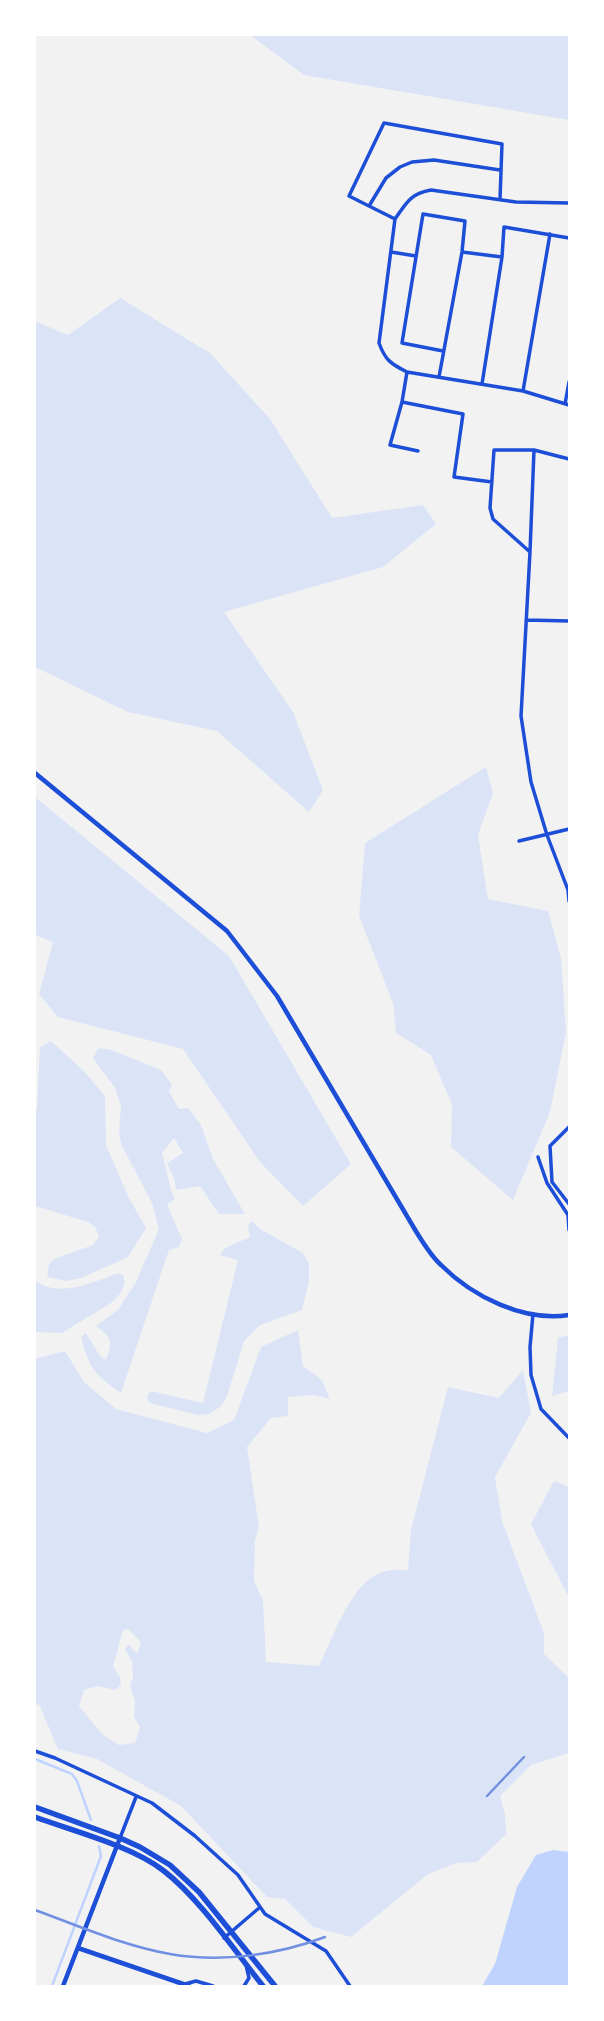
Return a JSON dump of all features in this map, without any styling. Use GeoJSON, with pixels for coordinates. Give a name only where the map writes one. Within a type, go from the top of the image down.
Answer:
{"type":"FeatureCollection","features":[{"type":"Feature","properties":{"kind":"main road"},"geometry":{"type":"LineString","coordinates":[[35,1808],[120,1838],[140,1847],[170,1866],[199,1892],[275,1986]]}},
{"type":"Feature","properties":{"kind":"main road"},"geometry":{"type":"LineString","coordinates":[[35,1817],[135,1854],[163,1871],[190,1896],[262,1986]]}},
{"type":"Feature","properties":{"kind":"street"},"geometry":{"type":"LineString","coordinates":[[395,219],[349,196],[384,123],[502,144],[500,199]]}},
{"type":"Feature","properties":{"kind":"street"},"geometry":{"type":"LineString","coordinates":[[369,206],[386,178],[400,167],[412,162],[434,160],[500,170]]}},
{"type":"Feature","properties":{"kind":"street"},"geometry":{"type":"LineString","coordinates":[[569,203],[516,202],[431,190],[418,193],[406,203],[395,219],[379,343],[383,355],[392,364],[406,372],[523,391],[567,405],[569,382]]}},
{"type":"Feature","properties":{"kind":"street"},"geometry":{"type":"LineString","coordinates":[[439,377],[462,252],[465,221],[423,214],[402,343],[443,351]]}},
{"type":"Feature","properties":{"kind":"street"},"geometry":{"type":"LineString","coordinates":[[482,384],[502,257],[504,227],[569,238]]}},
{"type":"Feature","properties":{"kind":"street"},"geometry":{"type":"LineString","coordinates":[[523,391],[550,234]]}},
{"type":"Feature","properties":{"kind":"street"},"geometry":{"type":"LineString","coordinates":[[391,252],[416,256]]}},
{"type":"Feature","properties":{"kind":"street"},"geometry":{"type":"LineString","coordinates":[[462,252],[502,257]]}},
{"type":"Feature","properties":{"kind":"street"},"geometry":{"type":"LineString","coordinates":[[406,372],[402,402],[390,445],[418,451]]}},
{"type":"Feature","properties":{"kind":"street"},"geometry":{"type":"LineString","coordinates":[[402,402],[463,414],[454,477],[492,482]]}},
{"type":"Feature","properties":{"kind":"street"},"geometry":{"type":"LineString","coordinates":[[530,552],[493,519],[490,508],[494,450],[534,450],[569,459]]}},
{"type":"Feature","properties":{"kind":"street"},"geometry":{"type":"LineString","coordinates":[[534,450],[521,716],[531,782],[547,835],[568,890],[569,901]]}},
{"type":"Feature","properties":{"kind":"street"},"geometry":{"type":"LineString","coordinates":[[526,620],[569,621]]}},
{"type":"Feature","properties":{"kind":"street"},"geometry":{"type":"LineString","coordinates":[[35,773],[227,931],[277,996],[428,1249],[440,1265],[474,1291],[512,1309],[533,1314],[569,1315]]}},
{"type":"Feature","properties":{"kind":"street"},"geometry":{"type":"LineString","coordinates":[[519,841],[569,829]]}},
{"type":"Feature","properties":{"kind":"street"},"geometry":{"type":"LineString","coordinates":[[569,1127],[550,1146],[552,1182],[569,1204]]}},
{"type":"Feature","properties":{"kind":"street"},"geometry":{"type":"LineString","coordinates":[[538,1157],[547,1183],[568,1216]]}},
{"type":"Feature","properties":{"kind":"street"},"geometry":{"type":"LineString","coordinates":[[569,1210],[569,1230]]}},
{"type":"Feature","properties":{"kind":"street"},"geometry":{"type":"LineString","coordinates":[[533,1314],[530,1347],[531,1375],[541,1409],[569,1438]]}},
{"type":"Feature","properties":{"kind":"street"},"geometry":{"type":"LineString","coordinates":[[35,1750],[152,1803],[195,1836],[219,1857],[238,1876],[259,1908],[265,1914],[326,1952],[350,1986]]}},
{"type":"Feature","properties":{"kind":"street"},"geometry":{"type":"LineString","coordinates":[[63,1986],[136,1797]]}},
{"type":"Feature","properties":{"kind":"street"},"geometry":{"type":"LineString","coordinates":[[224,1938],[259,1908]]}},
{"type":"Feature","properties":{"kind":"street"},"geometry":{"type":"LineString","coordinates":[[78,1948],[186,1986],[196,1981],[213,1986]]}},
{"type":"Feature","properties":{"kind":"street"},"geometry":{"type":"LineString","coordinates":[[244,1986],[249,1978],[245,1964]]}},
{"type":"Feature","properties":{"kind":"shaded area"},"geometry":{"type":"Polygon","coordinates":[[[250,35],[569,35],[569,120],[304,75],[250,35]]]}},
{"type":"Feature","properties":{"kind":"shaded area"},"geometry":{"type":"Polygon","coordinates":[[[120,298],[210,353],[270,419],[332,518],[423,505],[436,524],[383,567],[224,612],[293,712],[323,790],[309,812],[217,731],[128,712],[35,667],[35,321],[68,335],[120,298]]]}},
{"type":"Feature","properties":{"kind":"shaded area"},"geometry":{"type":"Polygon","coordinates":[[[486,767],[493,793],[478,835],[488,899],[548,911],[561,958],[566,1032],[550,1112],[513,1200],[451,1147],[452,1105],[431,1055],[396,1033],[393,1003],[359,916],[365,843],[486,767]]]}},
{"type":"Feature","properties":{"kind":"shaded area"},"geometry":{"type":"Polygon","coordinates":[[[35,797],[229,956],[351,1164],[303,1206],[260,1162],[183,1049],[58,1017],[39,994],[53,942],[35,935],[35,797]]]}},
{"type":"Feature","properties":{"kind":"shaded area"},"geometry":{"type":"Polygon","coordinates":[[[51,1041],[84,1071],[105,1096],[106,1145],[128,1196],[146,1228],[128,1257],[81,1278],[66,1281],[47,1277],[49,1264],[54,1259],[93,1245],[99,1236],[95,1227],[88,1222],[35,1206],[35,1110],[37,1109],[40,1047],[51,1041]]]}},
{"type":"Feature","properties":{"kind":"shaded area"},"geometry":{"type":"Polygon","coordinates":[[[98,1048],[112,1050],[161,1070],[172,1085],[169,1091],[179,1109],[188,1108],[201,1125],[213,1159],[245,1214],[219,1214],[200,1186],[176,1190],[174,1178],[167,1163],[183,1153],[174,1138],[162,1153],[175,1199],[167,1205],[182,1239],[179,1247],[169,1250],[121,1393],[104,1381],[94,1370],[87,1356],[81,1337],[86,1333],[100,1356],[106,1360],[110,1349],[110,1341],[108,1337],[96,1326],[118,1310],[136,1282],[159,1229],[152,1203],[121,1144],[119,1131],[121,1106],[115,1088],[93,1058],[98,1048]]]}},
{"type":"Feature","properties":{"kind":"shaded area"},"geometry":{"type":"Polygon","coordinates":[[[252,1221],[260,1229],[303,1253],[309,1264],[309,1281],[302,1310],[260,1325],[244,1341],[227,1396],[221,1406],[210,1414],[198,1415],[149,1403],[147,1397],[151,1391],[203,1403],[238,1260],[220,1255],[225,1248],[250,1237],[248,1226],[252,1221]]]}},
{"type":"Feature","properties":{"kind":"shaded area"},"geometry":{"type":"Polygon","coordinates":[[[118,1273],[123,1275],[125,1283],[120,1294],[111,1303],[62,1333],[35,1332],[35,1281],[45,1286],[66,1289],[87,1284],[118,1273]]]}},
{"type":"Feature","properties":{"kind":"shaded area"},"geometry":{"type":"Polygon","coordinates":[[[298,1330],[303,1366],[322,1380],[330,1399],[314,1395],[288,1397],[288,1416],[271,1418],[247,1447],[259,1527],[255,1540],[254,1581],[263,1600],[266,1662],[319,1666],[345,1611],[353,1597],[363,1585],[374,1576],[386,1571],[408,1570],[411,1530],[448,1387],[499,1398],[523,1370],[531,1413],[495,1477],[502,1521],[544,1633],[544,1654],[569,1678],[569,1753],[531,1765],[500,1796],[505,1814],[506,1834],[477,1862],[456,1863],[428,1874],[351,1937],[313,1927],[285,1899],[267,1897],[181,1806],[97,1759],[58,1749],[39,1704],[35,1706],[35,1359],[65,1351],[84,1382],[116,1409],[207,1433],[234,1420],[261,1347],[298,1330]],[[128,1629],[123,1630],[113,1666],[120,1677],[121,1685],[115,1690],[98,1686],[84,1690],[79,1706],[102,1734],[119,1745],[135,1743],[140,1727],[134,1717],[135,1701],[130,1685],[133,1677],[132,1662],[125,1649],[128,1644],[137,1654],[141,1642],[128,1629]]]}},
{"type":"Feature","properties":{"kind":"shaded area"},"geometry":{"type":"Polygon","coordinates":[[[569,1335],[569,1391],[552,1396],[558,1338],[569,1335]]]}},
{"type":"Feature","properties":{"kind":"shaded area"},"geometry":{"type":"Polygon","coordinates":[[[554,1481],[569,1487],[569,1598],[531,1524],[554,1481]]]}},
{"type":"Feature","properties":{"kind":"water"},"geometry":{"type":"Polygon","coordinates":[[[553,1850],[569,1852],[569,1986],[482,1986],[495,1964],[517,1887],[536,1855],[553,1850]]]}},
{"type":"Feature","properties":{"kind":"waterway"},"geometry":{"type":"LineString","coordinates":[[35,1759],[72,1774],[77,1781],[91,1820]]}},
{"type":"Feature","properties":{"kind":"waterway"},"geometry":{"type":"LineString","coordinates":[[52,1986],[101,1856],[99,1846]]}},
{"type":"Feature","properties":{"kind":"railway"},"geometry":{"type":"LineString","coordinates":[[487,1796],[524,1757]]}},
{"type":"Feature","properties":{"kind":"railway"},"geometry":{"type":"LineString","coordinates":[[35,1910],[136,1946],[190,1957],[209,1958],[249,1956],[288,1949],[325,1937]]}}]}
